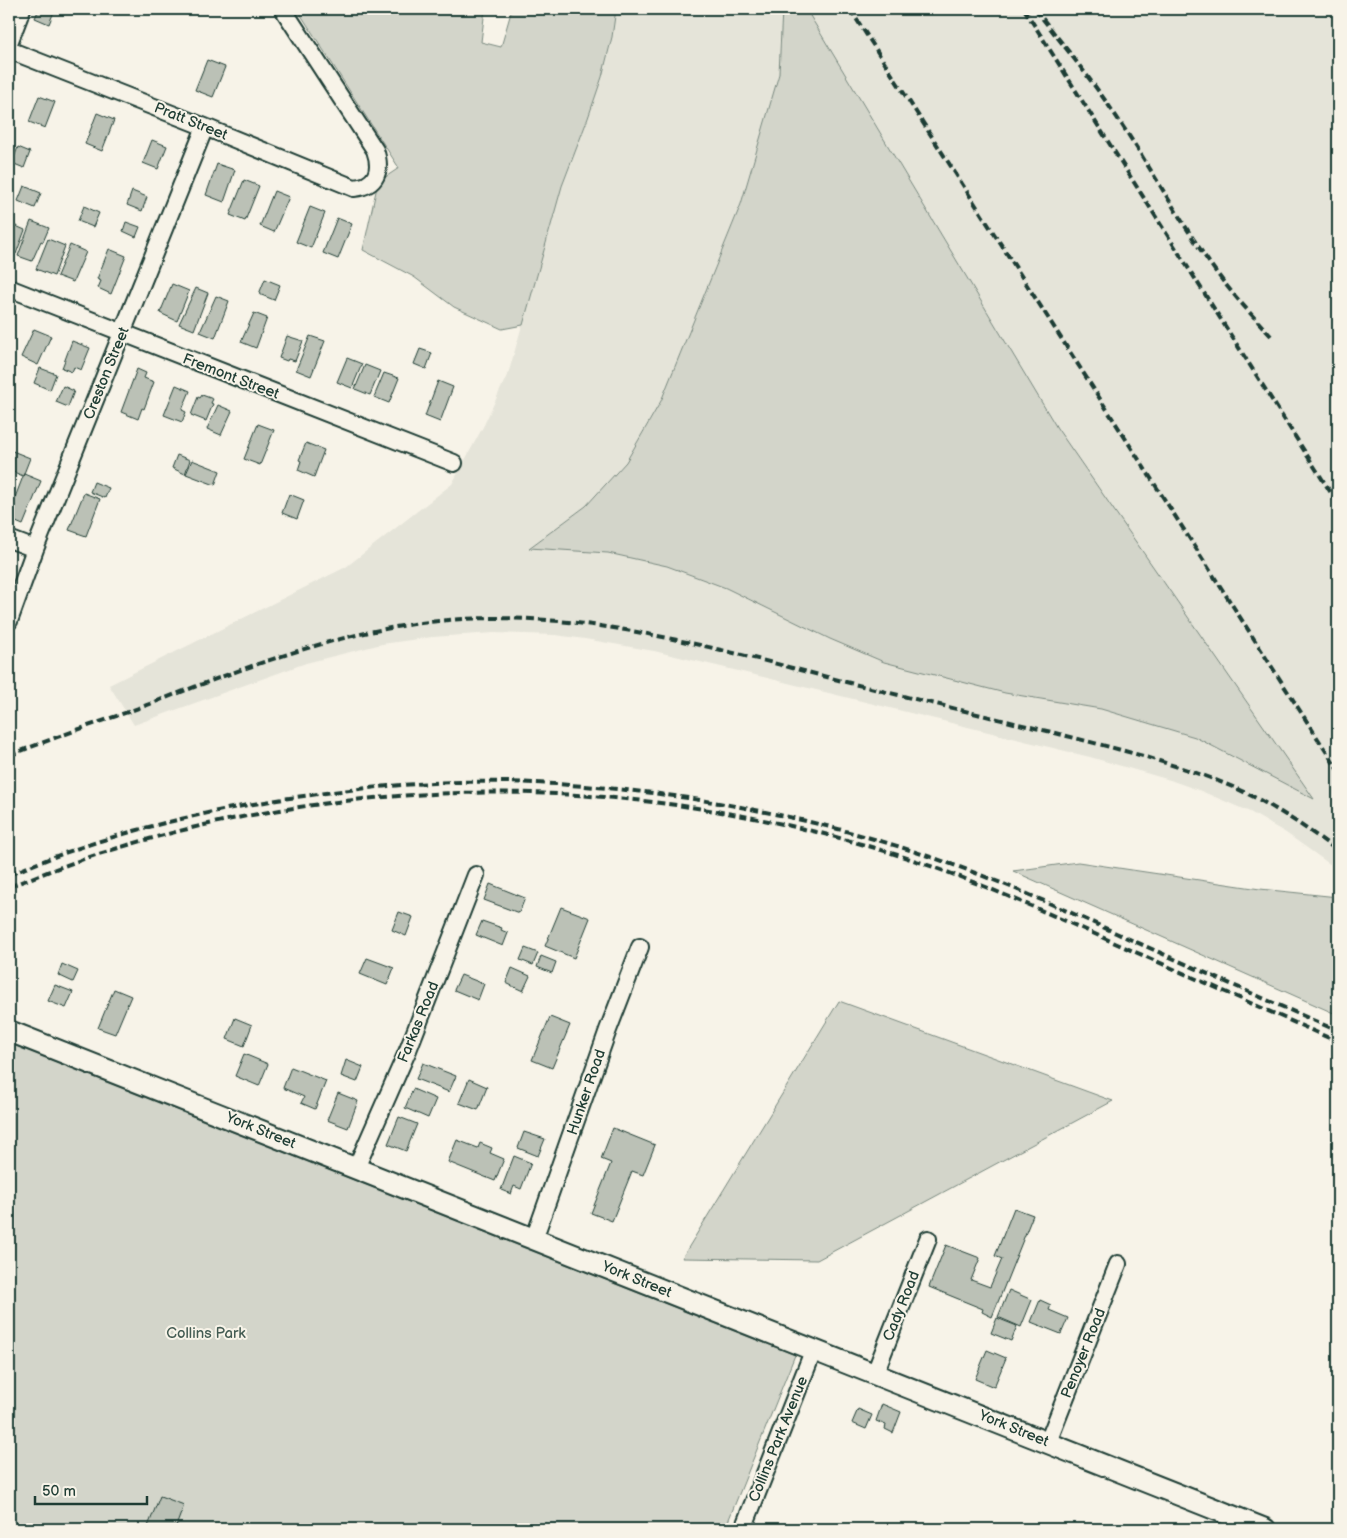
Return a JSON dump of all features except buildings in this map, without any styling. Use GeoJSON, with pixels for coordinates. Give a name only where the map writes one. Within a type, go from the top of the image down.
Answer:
{"type":"FeatureCollection","features":[{"type":"Feature","properties":{"kind":"street"},"geometry":{"type":"LineString","coordinates":[[9,43],[22,9]]}},
{"type":"Feature","properties":{"kind":"street","name":"Pratt Street"},"geometry":{"type":"LineString","coordinates":[[9,50],[205,126],[354,188],[364,187],[372,182],[378,168],[378,158],[284,9]]}},
{"type":"Feature","properties":{"kind":"street","name":"Creston Street"},"geometry":{"type":"LineString","coordinates":[[9,620],[35,549],[205,126]]}},
{"type":"Feature","properties":{"kind":"street","name":"Fremont Street"},"geometry":{"type":"LineString","coordinates":[[9,288],[454,463]]}},
{"type":"Feature","properties":{"kind":"street"},"geometry":{"type":"LineString","coordinates":[[9,539],[35,549]]}},
{"type":"Feature","properties":{"kind":"street","name":"Farkas Road"},"geometry":{"type":"LineString","coordinates":[[356,1168],[408,1050],[476,875]]}},
{"type":"Feature","properties":{"kind":"street","name":"Hunker Road"},"geometry":{"type":"LineString","coordinates":[[534,1238],[608,1030],[640,947]]}},
{"type":"Feature","properties":{"kind":"street","name":"York Street"},"geometry":{"type":"LineString","coordinates":[[9,1031],[1265,1529]]}},
{"type":"Feature","properties":{"kind":"street","name":"Cady Road"},"geometry":{"type":"LineString","coordinates":[[875,1373],[928,1239]]}},
{"type":"Feature","properties":{"kind":"street","name":"Penoyer Road"},"geometry":{"type":"LineString","coordinates":[[1048,1442],[1118,1264]]}},
{"type":"Feature","properties":{"kind":"street","name":"Collins Park Avenue"},"geometry":{"type":"LineString","coordinates":[[742,1529],[814,1349]]}},
{"type":"Feature","properties":{"kind":"shaded area"},"geometry":{"type":"Polygon","coordinates":[[[616,9],[782,9],[779,74],[741,204],[661,401],[626,462],[586,506],[529,548],[608,553],[667,566],[726,588],[830,639],[1005,693],[1101,709],[1195,737],[1313,798],[1057,428],[806,9],[1338,9],[1338,870],[1286,833],[1250,812],[1170,780],[1090,757],[654,651],[555,635],[494,633],[432,637],[382,644],[306,663],[134,725],[109,685],[346,567],[452,484],[484,425],[509,371],[562,186],[602,77],[612,37],[616,9]]]}},
{"type":"Feature","properties":{"kind":"green space"},"geometry":{"type":"Polygon","coordinates":[[[300,9],[485,9],[481,42],[501,47],[512,9],[616,9],[612,37],[602,77],[562,186],[523,325],[502,329],[454,307],[414,277],[363,250],[378,182],[399,168],[301,15],[300,9]]]}},
{"type":"Feature","properties":{"kind":"green space"},"geometry":{"type":"Polygon","coordinates":[[[782,9],[806,9],[1057,428],[1314,799],[1195,737],[1101,709],[1005,693],[884,662],[830,639],[726,588],[667,566],[608,553],[529,548],[586,506],[626,462],[661,401],[741,204],[779,74],[782,9]]]}},
{"type":"Feature","properties":{"kind":"green space"},"geometry":{"type":"Polygon","coordinates":[[[1078,862],[1260,889],[1338,897],[1338,1015],[1013,871],[1078,862]]]}},
{"type":"Feature","properties":{"kind":"green space"},"geometry":{"type":"Polygon","coordinates":[[[839,1001],[1113,1101],[817,1260],[682,1258],[839,1001]]]}},
{"type":"Feature","properties":{"kind":"green space","name":"Collins Park"},"geometry":{"type":"Polygon","coordinates":[[[9,1043],[795,1355],[725,1529],[9,1529],[9,1043]]]}},
{"type":"Feature","properties":{"kind":"railway"},"geometry":{"type":"LineString","coordinates":[[850,9],[1338,770]]}},
{"type":"Feature","properties":{"kind":"railway"},"geometry":{"type":"LineString","coordinates":[[1024,9],[1338,504]]}},
{"type":"Feature","properties":{"kind":"railway"},"geometry":{"type":"LineString","coordinates":[[1035,9],[1112,110],[1191,236],[1216,272],[1271,336]]}},
{"type":"Feature","properties":{"kind":"railway"},"geometry":{"type":"LineString","coordinates":[[9,756],[216,679],[321,644],[356,635],[429,622],[482,618],[535,619],[640,632],[692,643],[1143,756],[1202,775],[1244,792],[1289,817],[1338,851]]}},
{"type":"Feature","properties":{"kind":"railway"},"geometry":{"type":"LineString","coordinates":[[9,875],[75,849],[144,828],[248,805],[338,791],[449,782],[505,782],[610,788],[663,794],[769,813],[821,825],[872,838],[922,854],[1044,901],[1338,1031]]}},
{"type":"Feature","properties":{"kind":"railway"},"geometry":{"type":"LineString","coordinates":[[9,887],[119,848],[232,819],[347,801],[463,793],[580,795],[696,808],[810,830],[947,872],[1044,911],[1338,1042]]}}]}
